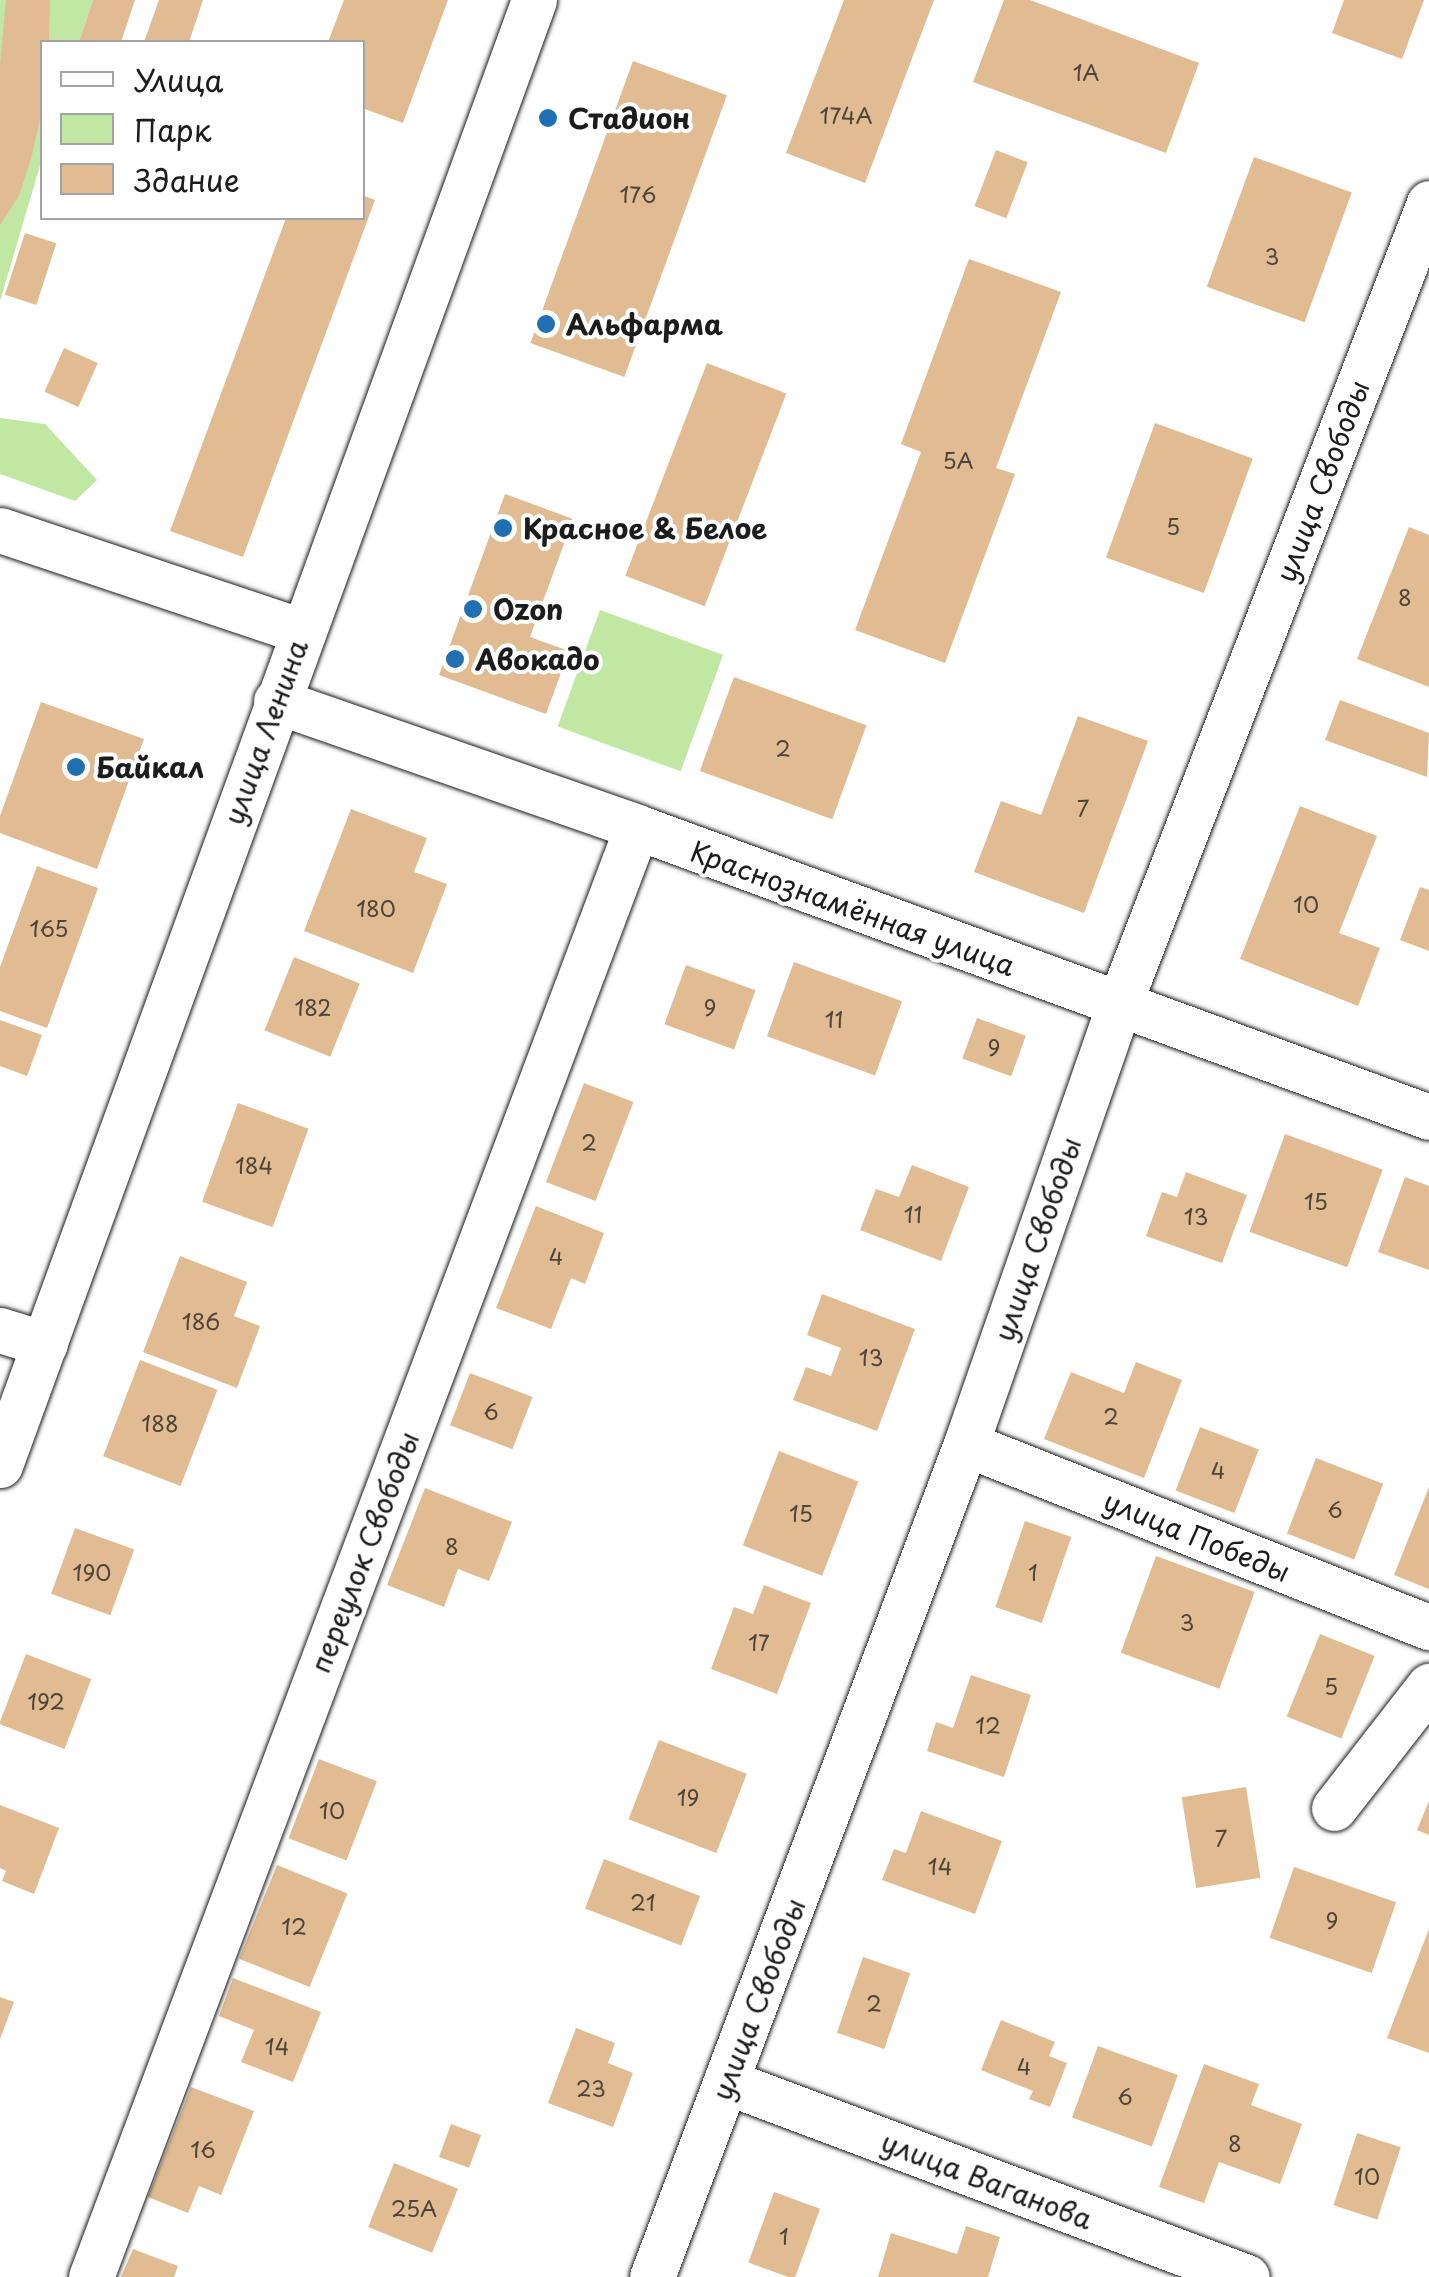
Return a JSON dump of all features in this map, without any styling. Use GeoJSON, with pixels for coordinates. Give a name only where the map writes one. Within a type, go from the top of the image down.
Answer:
{"type":"FeatureCollection","features":[{"type":"Feature","properties":{"kind":"street","name":"улица Ленина"},"geometry":{"type":"LineString","coordinates":[[0,1465],[534,0]]}},
{"type":"Feature","properties":{"kind":"street","name":"улица Свободы"},"geometry":{"type":"LineString","coordinates":[[652,2277],[966,1444],[1118,1006],[1429,203]]}},
{"type":"Feature","properties":{"kind":"street"},"geometry":{"type":"LineString","coordinates":[[0,530],[302,631]]}},
{"type":"Feature","properties":{"kind":"street","name":"Краснознамённая улица"},"geometry":{"type":"LineString","coordinates":[[276,702],[637,828],[1429,1117]]}},
{"type":"Feature","properties":{"kind":"street","name":"переулок Свободы"},"geometry":{"type":"LineString","coordinates":[[92,2277],[637,828]]}},
{"type":"Feature","properties":{"kind":"street"},"geometry":{"type":"LineString","coordinates":[[0,1330],[45,1344]]}},
{"type":"Feature","properties":{"kind":"street","name":"улица Победы"},"geometry":{"type":"LineString","coordinates":[[966,1444],[1429,1627]]}},
{"type":"Feature","properties":{"kind":"street"},"geometry":{"type":"LineString","coordinates":[[1334,1808],[1429,1686]]}},
{"type":"Feature","properties":{"kind":"street","name":"улица Ваганова"},"geometry":{"type":"LineString","coordinates":[[727,2082],[1164,2263],[1247,2277]]}},
{"type":"Feature","properties":{"kind":"green space"},"geometry":{"type":"Polygon","coordinates":[[[0,0],[93,0],[80,40],[40,40],[40,166],[0,301],[0,0]]]}},
{"type":"Feature","properties":{"kind":"green space"},"geometry":{"type":"Polygon","coordinates":[[[0,418],[45,424],[97,480],[75,501],[0,474],[0,418]]]}},
{"type":"Feature","properties":{"kind":"green space"},"geometry":{"type":"Polygon","coordinates":[[[600,610],[723,655],[681,771],[558,727],[600,610]]]}},
{"type":"Feature","properties":{"kind":"building"},"geometry":{"type":"Polygon","coordinates":[[[6,0],[50,0],[49,40],[40,40],[40,120],[19,196],[0,225],[0,64],[6,0]]]}},
{"type":"Feature","properties":{"kind":"building"},"geometry":{"type":"Polygon","coordinates":[[[93,0],[135,0],[122,40],[80,40],[93,0]]]}},
{"type":"Feature","properties":{"kind":"building"},"geometry":{"type":"Polygon","coordinates":[[[159,0],[203,0],[190,40],[145,40],[159,0]]]}},
{"type":"Feature","properties":{"kind":"building"},"geometry":{"type":"Polygon","coordinates":[[[344,0],[448,0],[403,123],[365,109],[365,40],[329,40],[344,0]]]}},
{"type":"Feature","properties":{"kind":"building"},"geometry":{"type":"Polygon","coordinates":[[[844,0],[934,0],[865,183],[786,153],[844,0]]]}},
{"type":"Feature","properties":{"kind":"building"},"geometry":{"type":"Polygon","coordinates":[[[1004,0],[1030,0],[1199,63],[1166,153],[973,82],[1004,0]]]}},
{"type":"Feature","properties":{"kind":"building"},"geometry":{"type":"Polygon","coordinates":[[[1344,0],[1424,0],[1402,59],[1332,33],[1344,0]]]}},
{"type":"Feature","properties":{"kind":"building"},"geometry":{"type":"Polygon","coordinates":[[[633,61],[727,95],[624,377],[530,343],[633,61]]]}},
{"type":"Feature","properties":{"kind":"building"},"geometry":{"type":"Polygon","coordinates":[[[996,150],[1028,162],[1006,218],[974,206],[996,150]]]}},
{"type":"Feature","properties":{"kind":"building"},"geometry":{"type":"Polygon","coordinates":[[[1254,157],[1352,193],[1305,322],[1207,287],[1254,157]]]}},
{"type":"Feature","properties":{"kind":"building"},"geometry":{"type":"Polygon","coordinates":[[[365,196],[375,200],[243,557],[170,531],[285,220],[365,220],[365,196]]]}},
{"type":"Feature","properties":{"kind":"building"},"geometry":{"type":"Polygon","coordinates":[[[25,233],[56,243],[36,305],[5,295],[25,233]]]}},
{"type":"Feature","properties":{"kind":"building"},"geometry":{"type":"Polygon","coordinates":[[[969,259],[1061,292],[996,468],[1015,474],[945,663],[855,630],[921,452],[901,444],[969,259]]]}},
{"type":"Feature","properties":{"kind":"building"},"geometry":{"type":"Polygon","coordinates":[[[64,348],[98,363],[78,407],[44,392],[64,348]]]}},
{"type":"Feature","properties":{"kind":"building"},"geometry":{"type":"Polygon","coordinates":[[[707,363],[786,393],[705,606],[625,576],[707,363]]]}},
{"type":"Feature","properties":{"kind":"building"},"geometry":{"type":"Polygon","coordinates":[[[1155,423],[1253,459],[1204,593],[1106,557],[1155,423]]]}},
{"type":"Feature","properties":{"kind":"building"},"geometry":{"type":"Polygon","coordinates":[[[505,494],[573,519],[530,637],[569,651],[546,714],[439,675],[505,494]]]}},
{"type":"Feature","properties":{"kind":"building"},"geometry":{"type":"Polygon","coordinates":[[[1409,527],[1429,535],[1429,687],[1357,659],[1409,527]]]}},
{"type":"Feature","properties":{"kind":"building"},"geometry":{"type":"Polygon","coordinates":[[[734,677],[866,725],[832,819],[700,771],[734,677]]]}},
{"type":"Feature","properties":{"kind":"building"},"geometry":{"type":"Polygon","coordinates":[[[1340,700],[1429,733],[1427,777],[1325,740],[1340,700]]]}},
{"type":"Feature","properties":{"kind":"building","name":"Байкал"},"geometry":{"type":"Polygon","coordinates":[[[41,702],[144,739],[97,869],[0,833],[0,816],[41,702]]]}},
{"type":"Feature","properties":{"kind":"building"},"geometry":{"type":"Polygon","coordinates":[[[1078,716],[1148,741],[1084,913],[974,872],[1001,801],[1041,815],[1078,716]]]}},
{"type":"Feature","properties":{"kind":"building"},"geometry":{"type":"Polygon","coordinates":[[[1300,806],[1377,836],[1339,933],[1380,948],[1358,1006],[1240,959],[1300,806]]]}},
{"type":"Feature","properties":{"kind":"building"},"geometry":{"type":"Polygon","coordinates":[[[351,809],[427,838],[414,872],[447,884],[413,973],[304,931],[351,809]]]}},
{"type":"Feature","properties":{"kind":"building"},"geometry":{"type":"Polygon","coordinates":[[[37,866],[98,888],[47,1028],[0,1011],[0,967],[37,866]]]}},
{"type":"Feature","properties":{"kind":"building"},"geometry":{"type":"Polygon","coordinates":[[[1420,887],[1429,890],[1429,951],[1400,940],[1420,887]]]}},
{"type":"Feature","properties":{"kind":"building"},"geometry":{"type":"Polygon","coordinates":[[[294,957],[360,984],[330,1057],[264,1030],[294,957]]]}},
{"type":"Feature","properties":{"kind":"building"},"geometry":{"type":"Polygon","coordinates":[[[794,962],[902,1001],[875,1076],[767,1036],[794,962]]]}},
{"type":"Feature","properties":{"kind":"building"},"geometry":{"type":"Polygon","coordinates":[[[686,965],[756,990],[734,1050],[664,1024],[686,965]]]}},
{"type":"Feature","properties":{"kind":"building"},"geometry":{"type":"Polygon","coordinates":[[[977,1018],[1026,1036],[1011,1076],[962,1058],[977,1018]]]}},
{"type":"Feature","properties":{"kind":"building"},"geometry":{"type":"Polygon","coordinates":[[[0,1020],[42,1035],[27,1076],[0,1066],[0,1020]]]}},
{"type":"Feature","properties":{"kind":"building"},"geometry":{"type":"Polygon","coordinates":[[[584,1083],[633,1102],[595,1201],[546,1182],[584,1083]]]}},
{"type":"Feature","properties":{"kind":"building"},"geometry":{"type":"Polygon","coordinates":[[[238,1103],[308,1129],[273,1227],[202,1202],[238,1103]]]}},
{"type":"Feature","properties":{"kind":"building"},"geometry":{"type":"Polygon","coordinates":[[[1285,1134],[1383,1170],[1347,1267],[1249,1232],[1285,1134]]]}},
{"type":"Feature","properties":{"kind":"building"},"geometry":{"type":"Polygon","coordinates":[[[912,1165],[969,1187],[941,1261],[860,1230],[876,1189],[899,1197],[912,1165]]]}},
{"type":"Feature","properties":{"kind":"building"},"geometry":{"type":"Polygon","coordinates":[[[1186,1172],[1247,1195],[1222,1263],[1146,1236],[1162,1192],[1177,1197],[1186,1172]]]}},
{"type":"Feature","properties":{"kind":"building"},"geometry":{"type":"Polygon","coordinates":[[[1405,1177],[1429,1186],[1429,1270],[1378,1252],[1405,1177]]]}},
{"type":"Feature","properties":{"kind":"building"},"geometry":{"type":"Polygon","coordinates":[[[536,1206],[604,1233],[585,1284],[571,1278],[551,1329],[496,1308],[536,1206]]]}},
{"type":"Feature","properties":{"kind":"building"},"geometry":{"type":"Polygon","coordinates":[[[180,1256],[247,1282],[234,1316],[260,1326],[237,1388],[143,1352],[180,1256]]]}},
{"type":"Feature","properties":{"kind":"building"},"geometry":{"type":"Polygon","coordinates":[[[822,1294],[915,1329],[877,1431],[793,1400],[806,1367],[831,1376],[841,1348],[807,1335],[822,1294]]]}},
{"type":"Feature","properties":{"kind":"building"},"geometry":{"type":"Polygon","coordinates":[[[140,1360],[217,1390],[181,1486],[103,1456],[140,1360]]]}},
{"type":"Feature","properties":{"kind":"building"},"geometry":{"type":"Polygon","coordinates":[[[1136,1362],[1182,1380],[1144,1478],[1044,1439],[1071,1372],[1124,1393],[1136,1362]]]}},
{"type":"Feature","properties":{"kind":"building"},"geometry":{"type":"Polygon","coordinates":[[[470,1373],[533,1397],[512,1449],[450,1425],[470,1373]]]}},
{"type":"Feature","properties":{"kind":"building"},"geometry":{"type":"Polygon","coordinates":[[[1200,1427],[1259,1450],[1234,1513],[1176,1490],[1200,1427]]]}},
{"type":"Feature","properties":{"kind":"building"},"geometry":{"type":"Polygon","coordinates":[[[779,1451],[858,1481],[822,1576],[743,1545],[779,1451]]]}},
{"type":"Feature","properties":{"kind":"building"},"geometry":{"type":"Polygon","coordinates":[[[1316,1458],[1383,1484],[1354,1559],[1287,1534],[1316,1458]]]}},
{"type":"Feature","properties":{"kind":"building"},"geometry":{"type":"Polygon","coordinates":[[[1429,1487],[1429,1589],[1394,1575],[1429,1487]]]}},
{"type":"Feature","properties":{"kind":"building"},"geometry":{"type":"Polygon","coordinates":[[[425,1488],[512,1522],[489,1581],[458,1569],[444,1607],[387,1585],[425,1488]]]}},
{"type":"Feature","properties":{"kind":"building"},"geometry":{"type":"Polygon","coordinates":[[[1025,1521],[1071,1537],[1042,1623],[995,1607],[1025,1521]]]}},
{"type":"Feature","properties":{"kind":"building"},"geometry":{"type":"Polygon","coordinates":[[[75,1528],[134,1550],[110,1615],[51,1594],[75,1528]]]}},
{"type":"Feature","properties":{"kind":"building"},"geometry":{"type":"Polygon","coordinates":[[[1156,1556],[1255,1592],[1219,1689],[1121,1653],[1156,1556]]]}},
{"type":"Feature","properties":{"kind":"building"},"geometry":{"type":"Polygon","coordinates":[[[764,1585],[811,1603],[777,1694],[711,1669],[734,1607],[753,1614],[764,1585]]]}},
{"type":"Feature","properties":{"kind":"building"},"geometry":{"type":"Polygon","coordinates":[[[1320,1634],[1375,1656],[1341,1739],[1287,1717],[1320,1634]]]}},
{"type":"Feature","properties":{"kind":"building"},"geometry":{"type":"Polygon","coordinates":[[[26,1654],[91,1679],[64,1749],[0,1724],[26,1654]]]}},
{"type":"Feature","properties":{"kind":"building"},"geometry":{"type":"Polygon","coordinates":[[[971,1675],[1031,1695],[1004,1777],[927,1751],[936,1722],[953,1728],[971,1675]]]}},
{"type":"Feature","properties":{"kind":"building"},"geometry":{"type":"Polygon","coordinates":[[[659,1740],[747,1774],[716,1853],[629,1819],[659,1740]]]}},
{"type":"Feature","properties":{"kind":"building"},"geometry":{"type":"Polygon","coordinates":[[[319,1759],[377,1781],[346,1861],[289,1838],[319,1759]]]}},
{"type":"Feature","properties":{"kind":"building"},"geometry":{"type":"Polygon","coordinates":[[[1246,1787],[1260,1878],[1196,1888],[1182,1797],[1246,1787]]]}},
{"type":"Feature","properties":{"kind":"building"},"geometry":{"type":"Polygon","coordinates":[[[1429,1801],[1429,1835],[1417,1830],[1429,1801]]]}},
{"type":"Feature","properties":{"kind":"building"},"geometry":{"type":"Polygon","coordinates":[[[0,1805],[59,1828],[34,1894],[2,1881],[6,1871],[0,1868],[0,1805]]]}},
{"type":"Feature","properties":{"kind":"building"},"geometry":{"type":"Polygon","coordinates":[[[921,1811],[1002,1841],[975,1914],[882,1880],[894,1849],[906,1853],[921,1811]]]}},
{"type":"Feature","properties":{"kind":"building"},"geometry":{"type":"Polygon","coordinates":[[[604,1859],[700,1896],[681,1945],[585,1908],[604,1859]]]}},
{"type":"Feature","properties":{"kind":"building"},"geometry":{"type":"Polygon","coordinates":[[[277,1865],[347,1893],[310,1987],[239,1959],[277,1865]]]}},
{"type":"Feature","properties":{"kind":"building"},"geometry":{"type":"Polygon","coordinates":[[[1294,1867],[1396,1902],[1372,1973],[1270,1938],[1294,1867]]]}},
{"type":"Feature","properties":{"kind":"building"},"geometry":{"type":"Polygon","coordinates":[[[1429,1929],[1429,2053],[1387,2038],[1429,1929]]]}},
{"type":"Feature","properties":{"kind":"building"},"geometry":{"type":"Polygon","coordinates":[[[863,1957],[910,1973],[884,2049],[837,2033],[863,1957]]]}},
{"type":"Feature","properties":{"kind":"building"},"geometry":{"type":"Polygon","coordinates":[[[233,1978],[321,2012],[293,2082],[241,2062],[254,2030],[219,2016],[233,1978]]]}},
{"type":"Feature","properties":{"kind":"building"},"geometry":{"type":"Polygon","coordinates":[[[0,1997],[14,2002],[0,2039],[0,1997]]]}},
{"type":"Feature","properties":{"kind":"building"},"geometry":{"type":"Polygon","coordinates":[[[1001,2020],[1055,2042],[1049,2056],[1067,2063],[1050,2107],[1029,2099],[1033,2091],[981,2070],[1001,2020]]]}},
{"type":"Feature","properties":{"kind":"building"},"geometry":{"type":"Polygon","coordinates":[[[576,2028],[615,2043],[608,2063],[633,2073],[613,2127],[548,2103],[576,2028]]]}},
{"type":"Feature","properties":{"kind":"building"},"geometry":{"type":"Polygon","coordinates":[[[1098,2046],[1178,2075],[1152,2146],[1072,2117],[1098,2046]]]}},
{"type":"Feature","properties":{"kind":"building"},"geometry":{"type":"Polygon","coordinates":[[[1204,2064],[1259,2084],[1251,2105],[1302,2124],[1280,2184],[1219,2162],[1204,2203],[1159,2187],[1204,2064]]]}},
{"type":"Feature","properties":{"kind":"building"},"geometry":{"type":"Polygon","coordinates":[[[191,2087],[254,2111],[221,2195],[199,2186],[188,2213],[148,2197],[191,2087]]]}},
{"type":"Feature","properties":{"kind":"building"},"geometry":{"type":"Polygon","coordinates":[[[451,2124],[481,2135],[469,2168],[439,2157],[451,2124]]]}},
{"type":"Feature","properties":{"kind":"building"},"geometry":{"type":"Polygon","coordinates":[[[1357,2133],[1401,2147],[1377,2219],[1334,2205],[1357,2133]]]}},
{"type":"Feature","properties":{"kind":"building"},"geometry":{"type":"Polygon","coordinates":[[[394,2163],[458,2189],[432,2253],[368,2227],[394,2163]]]}},
{"type":"Feature","properties":{"kind":"building"},"geometry":{"type":"Polygon","coordinates":[[[774,2192],[820,2209],[795,2277],[748,2262],[774,2192]]]}},
{"type":"Feature","properties":{"kind":"building"},"geometry":{"type":"Polygon","coordinates":[[[966,2226],[1000,2237],[988,2277],[878,2277],[891,2233],[957,2254],[966,2226]]]}},
{"type":"Feature","properties":{"kind":"building"},"geometry":{"type":"Polygon","coordinates":[[[133,2249],[178,2266],[174,2277],[121,2277],[133,2249]]]}},
{"type":"Feature","properties":{"kind":"place","name":"Стадион"},"geometry":{"type":"Point","coordinates":[548,118]}},
{"type":"Feature","properties":{"kind":"place","name":"Альфарма"},"geometry":{"type":"Point","coordinates":[546,324]}},
{"type":"Feature","properties":{"kind":"place","name":"Красное & Белое"},"geometry":{"type":"Point","coordinates":[503,528]}},
{"type":"Feature","properties":{"kind":"place","name":"Ozon"},"geometry":{"type":"Point","coordinates":[473,609]}},
{"type":"Feature","properties":{"kind":"place","name":"Авокадо"},"geometry":{"type":"Point","coordinates":[455,659]}},
{"type":"Feature","properties":{"kind":"place","name":"Байкал"},"geometry":{"type":"Point","coordinates":[76,767]}}]}
